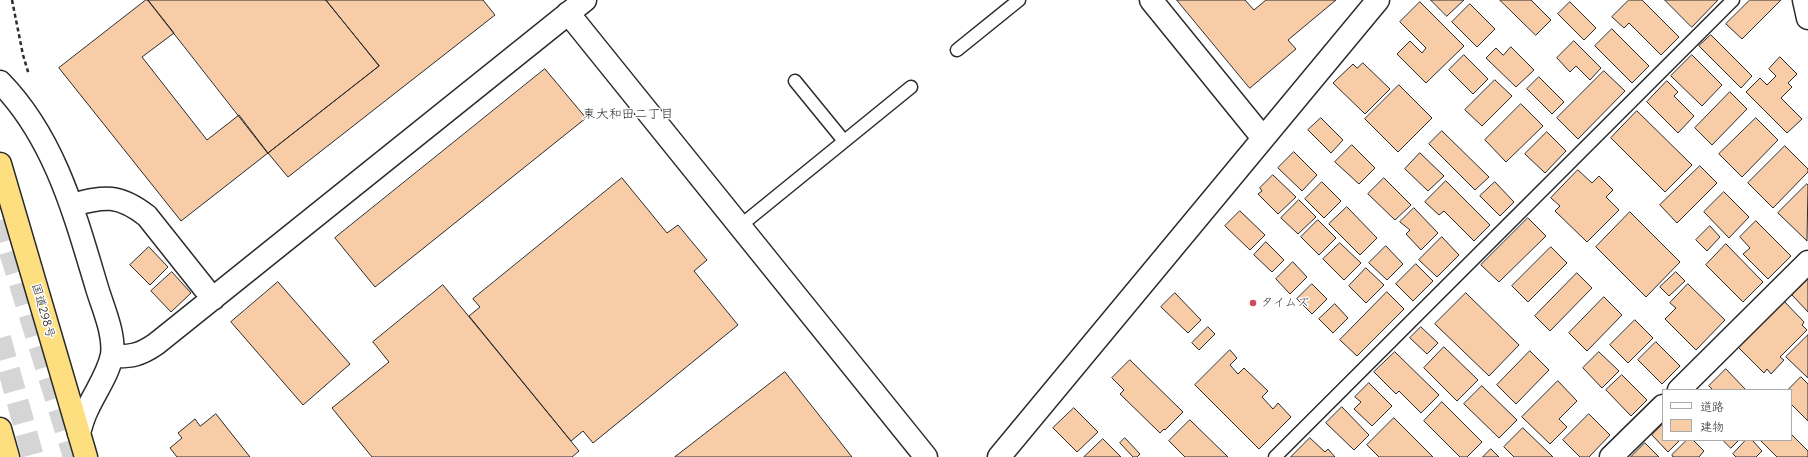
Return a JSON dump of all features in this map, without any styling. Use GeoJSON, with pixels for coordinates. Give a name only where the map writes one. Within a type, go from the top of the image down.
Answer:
{"type":"FeatureCollection","features":[{"type":"Feature","properties":{"kind":"highway","name":"国道298号"},"geometry":{"type":"LineString","coordinates":[[0,164],[86,457]]}},
{"type":"Feature","properties":{"kind":"highway"},"geometry":{"type":"LineString","coordinates":[[0,428],[8,457]]}},
{"type":"Feature","properties":{"kind":"street"},"geometry":{"type":"LineString","coordinates":[[1151,0],[1263,138]]}},
{"type":"Feature","properties":{"kind":"street"},"geometry":{"type":"LineString","coordinates":[[999,457],[1378,0]]}},
{"type":"Feature","properties":{"kind":"street"},"geometry":{"type":"LineString","coordinates":[[1804,0],[1808,18]]}},
{"type":"Feature","properties":{"kind":"street"},"geometry":{"type":"LineString","coordinates":[[112,356],[129,357],[145,352],[577,7],[740,226],[926,457]]}},
{"type":"Feature","properties":{"kind":"street"},"geometry":{"type":"LineString","coordinates":[[0,82],[30,120],[53,158],[72,205],[110,332],[112,356],[101,385],[87,410],[79,433]]}},
{"type":"Feature","properties":{"kind":"street"},"geometry":{"type":"LineString","coordinates":[[72,205],[105,198],[118,200],[134,206],[147,216],[213,299]]}},
{"type":"Feature","properties":{"kind":"street"},"geometry":{"type":"LineString","coordinates":[[1680,389],[1808,262]]}},
{"type":"Feature","properties":{"kind":"street"},"geometry":{"type":"LineString","coordinates":[[1611,457],[1662,407]]}},
{"type":"Feature","properties":{"kind":"lane"},"geometry":{"type":"LineString","coordinates":[[957,50],[1019,0]]}},
{"type":"Feature","properties":{"kind":"lane"},"geometry":{"type":"LineString","coordinates":[[1275,457],[1733,0]]}},
{"type":"Feature","properties":{"kind":"lane"},"geometry":{"type":"LineString","coordinates":[[795,81],[844,141]]}},
{"type":"Feature","properties":{"kind":"lane"},"geometry":{"type":"LineString","coordinates":[[740,226],[912,87]]}},
{"type":"Feature","properties":{"kind":"building"},"geometry":{"type":"Polygon","coordinates":[[[146,0],[148,0],[174,33],[142,57],[207,140],[239,115],[268,153],[181,221],[59,68],[146,0]]]}},
{"type":"Feature","properties":{"kind":"building"},"geometry":{"type":"Polygon","coordinates":[[[148,0],[326,0],[379,66],[268,153],[148,0]]]}},
{"type":"Feature","properties":{"kind":"building"},"geometry":{"type":"Polygon","coordinates":[[[326,0],[483,0],[495,15],[288,177],[268,153],[379,66],[326,0]]]}},
{"type":"Feature","properties":{"kind":"building"},"geometry":{"type":"Polygon","coordinates":[[[1177,0],[1245,0],[1254,10],[1266,0],[1336,0],[1288,40],[1296,49],[1250,88],[1177,0]]]}},
{"type":"Feature","properties":{"kind":"building"},"geometry":{"type":"Polygon","coordinates":[[[1431,0],[1464,0],[1447,16],[1431,0]]]}},
{"type":"Feature","properties":{"kind":"building"},"geometry":{"type":"Polygon","coordinates":[[[1500,0],[1531,0],[1551,20],[1536,35],[1500,0]]]}},
{"type":"Feature","properties":{"kind":"building"},"geometry":{"type":"Polygon","coordinates":[[[1629,0],[1642,0],[1679,37],[1661,55],[1629,23],[1624,28],[1612,17],[1629,0]]]}},
{"type":"Feature","properties":{"kind":"building"},"geometry":{"type":"Polygon","coordinates":[[[1665,0],[1718,0],[1692,27],[1665,0]]]}},
{"type":"Feature","properties":{"kind":"building"},"geometry":{"type":"Polygon","coordinates":[[[1750,0],[1781,0],[1742,39],[1726,24],[1750,0]]]}},
{"type":"Feature","properties":{"kind":"building"},"geometry":{"type":"Polygon","coordinates":[[[1420,2],[1464,46],[1426,83],[1397,54],[1410,41],[1422,53],[1426,48],[1400,22],[1420,2]]]}},
{"type":"Feature","properties":{"kind":"building"},"geometry":{"type":"Polygon","coordinates":[[[1570,2],[1596,28],[1584,40],[1558,14],[1570,2]]]}},
{"type":"Feature","properties":{"kind":"building"},"geometry":{"type":"Polygon","coordinates":[[[1470,4],[1495,29],[1477,47],[1452,22],[1470,4]]]}},
{"type":"Feature","properties":{"kind":"building"},"geometry":{"type":"Polygon","coordinates":[[[1612,29],[1649,66],[1632,83],[1595,46],[1612,29]]]}},
{"type":"Feature","properties":{"kind":"building"},"geometry":{"type":"Polygon","coordinates":[[[1711,35],[1752,76],[1741,88],[1699,46],[1711,35]]]}},
{"type":"Feature","properties":{"kind":"building"},"geometry":{"type":"Polygon","coordinates":[[[1574,41],[1601,68],[1590,80],[1576,66],[1570,72],[1557,58],[1574,41]]]}},
{"type":"Feature","properties":{"kind":"building"},"geometry":{"type":"Polygon","coordinates":[[[1511,47],[1534,70],[1516,87],[1486,58],[1496,48],[1503,55],[1511,47]]]}},
{"type":"Feature","properties":{"kind":"building"},"geometry":{"type":"Polygon","coordinates":[[[1464,55],[1488,79],[1473,94],[1449,70],[1464,55]]]}},
{"type":"Feature","properties":{"kind":"building"},"geometry":{"type":"Polygon","coordinates":[[[1692,55],[1722,85],[1702,106],[1671,76],[1692,55]]]}},
{"type":"Feature","properties":{"kind":"building"},"geometry":{"type":"Polygon","coordinates":[[[1780,57],[1797,74],[1788,83],[1792,87],[1781,98],[1802,119],[1787,133],[1746,92],[1760,78],[1767,85],[1776,76],[1769,69],[1780,57]]]}},
{"type":"Feature","properties":{"kind":"building"},"geometry":{"type":"Polygon","coordinates":[[[1363,63],[1390,89],[1365,114],[1333,83],[1353,64],[1357,68],[1363,63]]]}},
{"type":"Feature","properties":{"kind":"building"},"geometry":{"type":"Polygon","coordinates":[[[545,69],[586,118],[375,287],[335,238],[545,69]]]}},
{"type":"Feature","properties":{"kind":"building"},"geometry":{"type":"Polygon","coordinates":[[[1604,71],[1625,91],[1578,139],[1557,118],[1604,71]]]}},
{"type":"Feature","properties":{"kind":"building"},"geometry":{"type":"Polygon","coordinates":[[[1539,77],[1564,102],[1552,114],[1527,89],[1539,77]]]}},
{"type":"Feature","properties":{"kind":"building"},"geometry":{"type":"Polygon","coordinates":[[[1495,80],[1512,96],[1482,126],[1465,110],[1495,80]]]}},
{"type":"Feature","properties":{"kind":"building"},"geometry":{"type":"Polygon","coordinates":[[[1667,81],[1678,92],[1674,96],[1694,116],[1678,133],[1647,102],[1667,81]]]}},
{"type":"Feature","properties":{"kind":"building"},"geometry":{"type":"Polygon","coordinates":[[[1399,85],[1432,118],[1398,152],[1365,119],[1399,85]]]}},
{"type":"Feature","properties":{"kind":"building"},"geometry":{"type":"Polygon","coordinates":[[[1730,92],[1747,109],[1712,145],[1695,128],[1730,92]]]}},
{"type":"Feature","properties":{"kind":"building"},"geometry":{"type":"Polygon","coordinates":[[[1521,104],[1543,126],[1506,162],[1485,140],[1521,104]]]}},
{"type":"Feature","properties":{"kind":"building"},"geometry":{"type":"Polygon","coordinates":[[[1637,111],[1692,165],[1665,192],[1611,138],[1637,111]]]}},
{"type":"Feature","properties":{"kind":"building"},"geometry":{"type":"Polygon","coordinates":[[[1321,118],[1343,140],[1331,153],[1308,130],[1321,118]]]}},
{"type":"Feature","properties":{"kind":"building"},"geometry":{"type":"Polygon","coordinates":[[[1756,118],[1778,140],[1742,177],[1719,154],[1756,118]]]}},
{"type":"Feature","properties":{"kind":"building"},"geometry":{"type":"Polygon","coordinates":[[[1442,131],[1489,177],[1475,190],[1429,144],[1442,131]]]}},
{"type":"Feature","properties":{"kind":"building"},"geometry":{"type":"Polygon","coordinates":[[[1547,132],[1566,151],[1545,173],[1525,154],[1547,132]]]}},
{"type":"Feature","properties":{"kind":"building"},"geometry":{"type":"Polygon","coordinates":[[[1352,145],[1375,168],[1359,184],[1335,162],[1352,145]]]}},
{"type":"Feature","properties":{"kind":"building"},"geometry":{"type":"Polygon","coordinates":[[[1785,146],[1808,169],[1808,172],[1773,208],[1748,183],[1785,146]]]}},
{"type":"Feature","properties":{"kind":"building"},"geometry":{"type":"Polygon","coordinates":[[[1294,152],[1317,175],[1302,191],[1278,168],[1294,152]]]}},
{"type":"Feature","properties":{"kind":"building"},"geometry":{"type":"Polygon","coordinates":[[[1420,153],[1444,176],[1428,191],[1405,169],[1420,153]]]}},
{"type":"Feature","properties":{"kind":"building"},"geometry":{"type":"Polygon","coordinates":[[[1700,166],[1717,183],[1677,223],[1660,205],[1700,166]]]}},
{"type":"Feature","properties":{"kind":"building"},"geometry":{"type":"Polygon","coordinates":[[[1578,170],[1592,183],[1599,176],[1613,190],[1606,197],[1619,210],[1587,242],[1555,211],[1560,206],[1551,198],[1578,170]]]}},
{"type":"Feature","properties":{"kind":"building"},"geometry":{"type":"Polygon","coordinates":[[[1273,175],[1296,197],[1278,214],[1258,194],[1262,191],[1260,188],[1273,175]]]}},
{"type":"Feature","properties":{"kind":"building"},"geometry":{"type":"Polygon","coordinates":[[[622,178],[667,233],[678,225],[707,260],[694,271],[738,325],[593,443],[583,431],[571,441],[469,316],[480,307],[473,299],[622,178]]]}},
{"type":"Feature","properties":{"kind":"building"},"geometry":{"type":"Polygon","coordinates":[[[1384,178],[1411,205],[1395,220],[1368,194],[1384,178]]]}},
{"type":"Feature","properties":{"kind":"building"},"geometry":{"type":"Polygon","coordinates":[[[1446,181],[1490,225],[1474,241],[1444,211],[1439,215],[1425,202],[1446,181]]]}},
{"type":"Feature","properties":{"kind":"building"},"geometry":{"type":"Polygon","coordinates":[[[1322,182],[1341,201],[1324,218],[1305,199],[1322,182]]]}},
{"type":"Feature","properties":{"kind":"building"},"geometry":{"type":"Polygon","coordinates":[[[1495,182],[1514,202],[1500,216],[1480,196],[1495,182]]]}},
{"type":"Feature","properties":{"kind":"building"},"geometry":{"type":"Polygon","coordinates":[[[1807,184],[1808,185],[1807,241],[1778,213],[1807,184]]]}},
{"type":"Feature","properties":{"kind":"building"},"geometry":{"type":"Polygon","coordinates":[[[1724,192],[1749,217],[1729,238],[1704,212],[1724,192]]]}},
{"type":"Feature","properties":{"kind":"building"},"geometry":{"type":"Polygon","coordinates":[[[1299,200],[1316,217],[1298,234],[1281,218],[1299,200]]]}},
{"type":"Feature","properties":{"kind":"building"},"geometry":{"type":"Polygon","coordinates":[[[1347,207],[1377,238],[1360,255],[1329,224],[1347,207]]]}},
{"type":"Feature","properties":{"kind":"building"},"geometry":{"type":"Polygon","coordinates":[[[1414,208],[1438,233],[1421,250],[1406,234],[1410,230],[1400,222],[1414,208]]]}},
{"type":"Feature","properties":{"kind":"building"},"geometry":{"type":"Polygon","coordinates":[[[1240,211],[1265,235],[1250,250],[1225,226],[1240,211]]]}},
{"type":"Feature","properties":{"kind":"building"},"geometry":{"type":"Polygon","coordinates":[[[1630,212],[1680,262],[1646,297],[1596,247],[1630,212]]]}},
{"type":"Feature","properties":{"kind":"building"},"geometry":{"type":"Polygon","coordinates":[[[1528,218],[1546,236],[1499,282],[1481,265],[1528,218]]]}},
{"type":"Feature","properties":{"kind":"building"},"geometry":{"type":"Polygon","coordinates":[[[1318,220],[1336,238],[1319,255],[1301,237],[1318,220]]]}},
{"type":"Feature","properties":{"kind":"building"},"geometry":{"type":"Polygon","coordinates":[[[1756,221],[1791,256],[1768,279],[1743,254],[1750,248],[1740,237],[1756,221]]]}},
{"type":"Feature","properties":{"kind":"building"},"geometry":{"type":"Polygon","coordinates":[[[1710,226],[1720,237],[1707,251],[1696,240],[1710,226]]]}},
{"type":"Feature","properties":{"kind":"building"},"geometry":{"type":"Polygon","coordinates":[[[1442,237],[1459,255],[1437,277],[1419,260],[1442,237]]]}},
{"type":"Feature","properties":{"kind":"building"},"geometry":{"type":"Polygon","coordinates":[[[1266,242],[1284,260],[1272,272],[1254,255],[1266,242]]]}},
{"type":"Feature","properties":{"kind":"building"},"geometry":{"type":"Polygon","coordinates":[[[1340,243],[1361,263],[1344,280],[1323,259],[1340,243]]]}},
{"type":"Feature","properties":{"kind":"building"},"geometry":{"type":"Polygon","coordinates":[[[1726,244],[1763,282],[1743,302],[1706,265],[1726,244]]]}},
{"type":"Feature","properties":{"kind":"building"},"geometry":{"type":"Polygon","coordinates":[[[1386,246],[1403,264],[1387,280],[1369,263],[1386,246]]]}},
{"type":"Feature","properties":{"kind":"building"},"geometry":{"type":"Polygon","coordinates":[[[149,247],[168,267],[150,285],[130,265],[149,247]]]}},
{"type":"Feature","properties":{"kind":"building"},"geometry":{"type":"Polygon","coordinates":[[[1551,247],[1567,263],[1528,302],[1512,286],[1551,247]]]}},
{"type":"Feature","properties":{"kind":"building"},"geometry":{"type":"Polygon","coordinates":[[[1293,262],[1307,277],[1290,294],[1276,279],[1293,262]]]}},
{"type":"Feature","properties":{"kind":"building"},"geometry":{"type":"Polygon","coordinates":[[[1416,264],[1433,281],[1413,301],[1396,284],[1416,264]]]}},
{"type":"Feature","properties":{"kind":"building"},"geometry":{"type":"Polygon","coordinates":[[[1366,268],[1384,285],[1366,303],[1349,286],[1366,268]]]}},
{"type":"Feature","properties":{"kind":"building"},"geometry":{"type":"Polygon","coordinates":[[[172,272],[191,293],[171,312],[151,291],[172,272]]]}},
{"type":"Feature","properties":{"kind":"building"},"geometry":{"type":"Polygon","coordinates":[[[1676,272],[1685,281],[1669,296],[1660,287],[1676,272]]]}},
{"type":"Feature","properties":{"kind":"building"},"geometry":{"type":"Polygon","coordinates":[[[1577,273],[1592,288],[1550,331],[1535,316],[1577,273]]]}},
{"type":"Feature","properties":{"kind":"building"},"geometry":{"type":"Polygon","coordinates":[[[1808,279],[1808,312],[1792,295],[1808,279]]]}},
{"type":"Feature","properties":{"kind":"building"},"geometry":{"type":"Polygon","coordinates":[[[278,282],[350,364],[303,405],[231,322],[278,282]]]}},
{"type":"Feature","properties":{"kind":"building"},"geometry":{"type":"Polygon","coordinates":[[[1312,284],[1327,299],[1312,314],[1297,299],[1312,284]]]}},
{"type":"Feature","properties":{"kind":"building"},"geometry":{"type":"Polygon","coordinates":[[[1688,284],[1725,320],[1696,350],[1665,319],[1676,308],[1670,303],[1688,284]]]}},
{"type":"Feature","properties":{"kind":"building"},"geometry":{"type":"Polygon","coordinates":[[[443,285],[579,451],[572,457],[372,457],[332,408],[389,362],[373,342],[443,285]]]}},
{"type":"Feature","properties":{"kind":"building"},"geometry":{"type":"Polygon","coordinates":[[[1387,292],[1404,309],[1357,356],[1340,340],[1387,292]]]}},
{"type":"Feature","properties":{"kind":"building"},"geometry":{"type":"Polygon","coordinates":[[[1175,293],[1201,320],[1188,333],[1161,307],[1175,293]]]}},
{"type":"Feature","properties":{"kind":"building"},"geometry":{"type":"Polygon","coordinates":[[[1466,293],[1519,345],[1489,376],[1435,324],[1466,293]]]}},
{"type":"Feature","properties":{"kind":"building"},"geometry":{"type":"Polygon","coordinates":[[[1604,297],[1622,315],[1587,351],[1569,333],[1604,297]]]}},
{"type":"Feature","properties":{"kind":"building"},"geometry":{"type":"Polygon","coordinates":[[[1782,299],[1804,322],[1802,325],[1807,330],[1780,357],[1784,360],[1771,374],[1767,369],[1764,373],[1736,345],[1782,299]]]}},
{"type":"Feature","properties":{"kind":"building"},"geometry":{"type":"Polygon","coordinates":[[[1335,304],[1348,318],[1333,333],[1319,319],[1335,304]]]}},
{"type":"Feature","properties":{"kind":"building"},"geometry":{"type":"Polygon","coordinates":[[[1635,320],[1653,338],[1628,363],[1610,345],[1635,320]]]}},
{"type":"Feature","properties":{"kind":"building"},"geometry":{"type":"Polygon","coordinates":[[[1208,327],[1215,334],[1199,350],[1192,343],[1208,327]]]}},
{"type":"Feature","properties":{"kind":"building"},"geometry":{"type":"Polygon","coordinates":[[[1421,327],[1438,343],[1427,354],[1410,338],[1421,327]]]}},
{"type":"Feature","properties":{"kind":"building"},"geometry":{"type":"Polygon","coordinates":[[[1808,335],[1808,378],[1786,357],[1808,335]]]}},
{"type":"Feature","properties":{"kind":"building"},"geometry":{"type":"Polygon","coordinates":[[[1656,342],[1680,366],[1662,384],[1638,360],[1656,342]]]}},
{"type":"Feature","properties":{"kind":"building"},"geometry":{"type":"Polygon","coordinates":[[[1444,347],[1478,380],[1457,401],[1424,368],[1444,347]]]}},
{"type":"Feature","properties":{"kind":"building"},"geometry":{"type":"Polygon","coordinates":[[[1230,350],[1237,358],[1230,365],[1238,374],[1244,368],[1268,391],[1262,397],[1273,409],[1278,403],[1291,417],[1259,449],[1195,385],[1230,350]]]}},
{"type":"Feature","properties":{"kind":"building"},"geometry":{"type":"Polygon","coordinates":[[[1530,351],[1549,370],[1516,404],[1497,385],[1530,351]]]}},
{"type":"Feature","properties":{"kind":"building"},"geometry":{"type":"Polygon","coordinates":[[[1395,352],[1439,395],[1421,413],[1399,391],[1396,394],[1374,372],[1395,352]]]}},
{"type":"Feature","properties":{"kind":"building"},"geometry":{"type":"Polygon","coordinates":[[[1599,352],[1619,371],[1602,388],[1583,368],[1599,352]]]}},
{"type":"Feature","properties":{"kind":"building"},"geometry":{"type":"Polygon","coordinates":[[[1130,360],[1183,412],[1160,433],[1120,394],[1124,390],[1112,378],[1130,360]]]}},
{"type":"Feature","properties":{"kind":"building"},"geometry":{"type":"Polygon","coordinates":[[[1726,369],[1745,389],[1712,389],[1709,386],[1726,369]]]}},
{"type":"Feature","properties":{"kind":"building"},"geometry":{"type":"Polygon","coordinates":[[[785,372],[852,457],[675,457],[785,372]]]}},
{"type":"Feature","properties":{"kind":"building"},"geometry":{"type":"Polygon","coordinates":[[[1622,375],[1647,400],[1631,416],[1606,390],[1622,375]]]}},
{"type":"Feature","properties":{"kind":"building"},"geometry":{"type":"Polygon","coordinates":[[[1801,377],[1808,384],[1808,421],[1792,405],[1792,389],[1789,389],[1801,377]]]}},
{"type":"Feature","properties":{"kind":"building"},"geometry":{"type":"Polygon","coordinates":[[[1558,381],[1577,401],[1559,419],[1567,427],[1550,444],[1522,417],[1558,381]]]}},
{"type":"Feature","properties":{"kind":"building"},"geometry":{"type":"Polygon","coordinates":[[[1369,383],[1392,406],[1372,426],[1354,409],[1361,402],[1355,397],[1369,383]]]}},
{"type":"Feature","properties":{"kind":"building"},"geometry":{"type":"Polygon","coordinates":[[[1482,386],[1517,420],[1499,438],[1464,404],[1482,386]]]}},
{"type":"Feature","properties":{"kind":"building"},"geometry":{"type":"Polygon","coordinates":[[[1442,402],[1482,442],[1467,457],[1460,457],[1424,421],[1442,402]]]}},
{"type":"Feature","properties":{"kind":"building"},"geometry":{"type":"Polygon","coordinates":[[[1342,407],[1369,435],[1354,450],[1326,423],[1342,407]]]}},
{"type":"Feature","properties":{"kind":"building"},"geometry":{"type":"Polygon","coordinates":[[[1074,408],[1098,432],[1077,452],[1053,428],[1074,408]]]}},
{"type":"Feature","properties":{"kind":"building"},"geometry":{"type":"Polygon","coordinates":[[[216,414],[250,457],[177,457],[170,448],[182,438],[178,433],[195,419],[200,426],[216,414]]]}},
{"type":"Feature","properties":{"kind":"building"},"geometry":{"type":"Polygon","coordinates":[[[1589,414],[1610,435],[1589,457],[1580,457],[1563,440],[1589,414]]]}},
{"type":"Feature","properties":{"kind":"building"},"geometry":{"type":"Polygon","coordinates":[[[1394,418],[1433,457],[1379,457],[1367,445],[1394,418]]]}},
{"type":"Feature","properties":{"kind":"building"},"geometry":{"type":"Polygon","coordinates":[[[1190,420],[1228,457],[1185,457],[1169,441],[1190,420]]]}},
{"type":"Feature","properties":{"kind":"building"},"geometry":{"type":"Polygon","coordinates":[[[1662,425],[1662,441],[1679,441],[1668,452],[1652,435],[1662,425]]]}},
{"type":"Feature","properties":{"kind":"building"},"geometry":{"type":"Polygon","coordinates":[[[1523,428],[1553,457],[1514,457],[1504,447],[1523,428]]]}},
{"type":"Feature","properties":{"kind":"building"},"geometry":{"type":"Polygon","coordinates":[[[1792,435],[1808,451],[1808,457],[1777,457],[1761,441],[1792,441],[1792,435]]]}},
{"type":"Feature","properties":{"kind":"building"},"geometry":{"type":"Polygon","coordinates":[[[1125,438],[1140,454],[1137,457],[1133,457],[1120,443],[1125,438]]]}},
{"type":"Feature","properties":{"kind":"building"},"geometry":{"type":"Polygon","coordinates":[[[1310,438],[1325,452],[1328,449],[1335,457],[1291,457],[1310,438]]]}},
{"type":"Feature","properties":{"kind":"building"},"geometry":{"type":"Polygon","coordinates":[[[1103,439],[1121,457],[1084,457],[1103,439]]]}},
{"type":"Feature","properties":{"kind":"building"},"geometry":{"type":"Polygon","coordinates":[[[1686,441],[1694,441],[1704,451],[1699,457],[1673,457],[1672,455],[1686,441]]]}},
{"type":"Feature","properties":{"kind":"building"},"geometry":{"type":"Polygon","coordinates":[[[1724,441],[1738,441],[1731,448],[1724,441]]]}},
{"type":"Feature","properties":{"kind":"building"},"geometry":{"type":"Polygon","coordinates":[[[1745,441],[1753,441],[1762,451],[1756,457],[1736,457],[1733,454],[1745,441]]]}},
{"type":"Feature","properties":{"kind":"building"},"geometry":{"type":"Polygon","coordinates":[[[1645,443],[1659,457],[1631,457],[1645,443]]]}},
{"type":"Feature","properties":{"kind":"building"},"geometry":{"type":"Polygon","coordinates":[[[1491,449],[1499,457],[1483,457],[1491,449]]]}},
{"type":"Feature","properties":{"kind":"tunnel"},"geometry":{"type":"LineString","coordinates":[[0,220],[74,457]]}},
{"type":"Feature","properties":{"kind":"tunnel"},"geometry":{"type":"LineString","coordinates":[[0,338],[33,457]]}},
{"type":"Feature","properties":{"kind":"place","name":"タイムズ"},"geometry":{"type":"Point","coordinates":[1253,303]}},
{"type":"Feature","properties":{"kind":"district","name":"東大和田二丁目"},"geometry":{"type":"Point","coordinates":[628,114]}}]}
